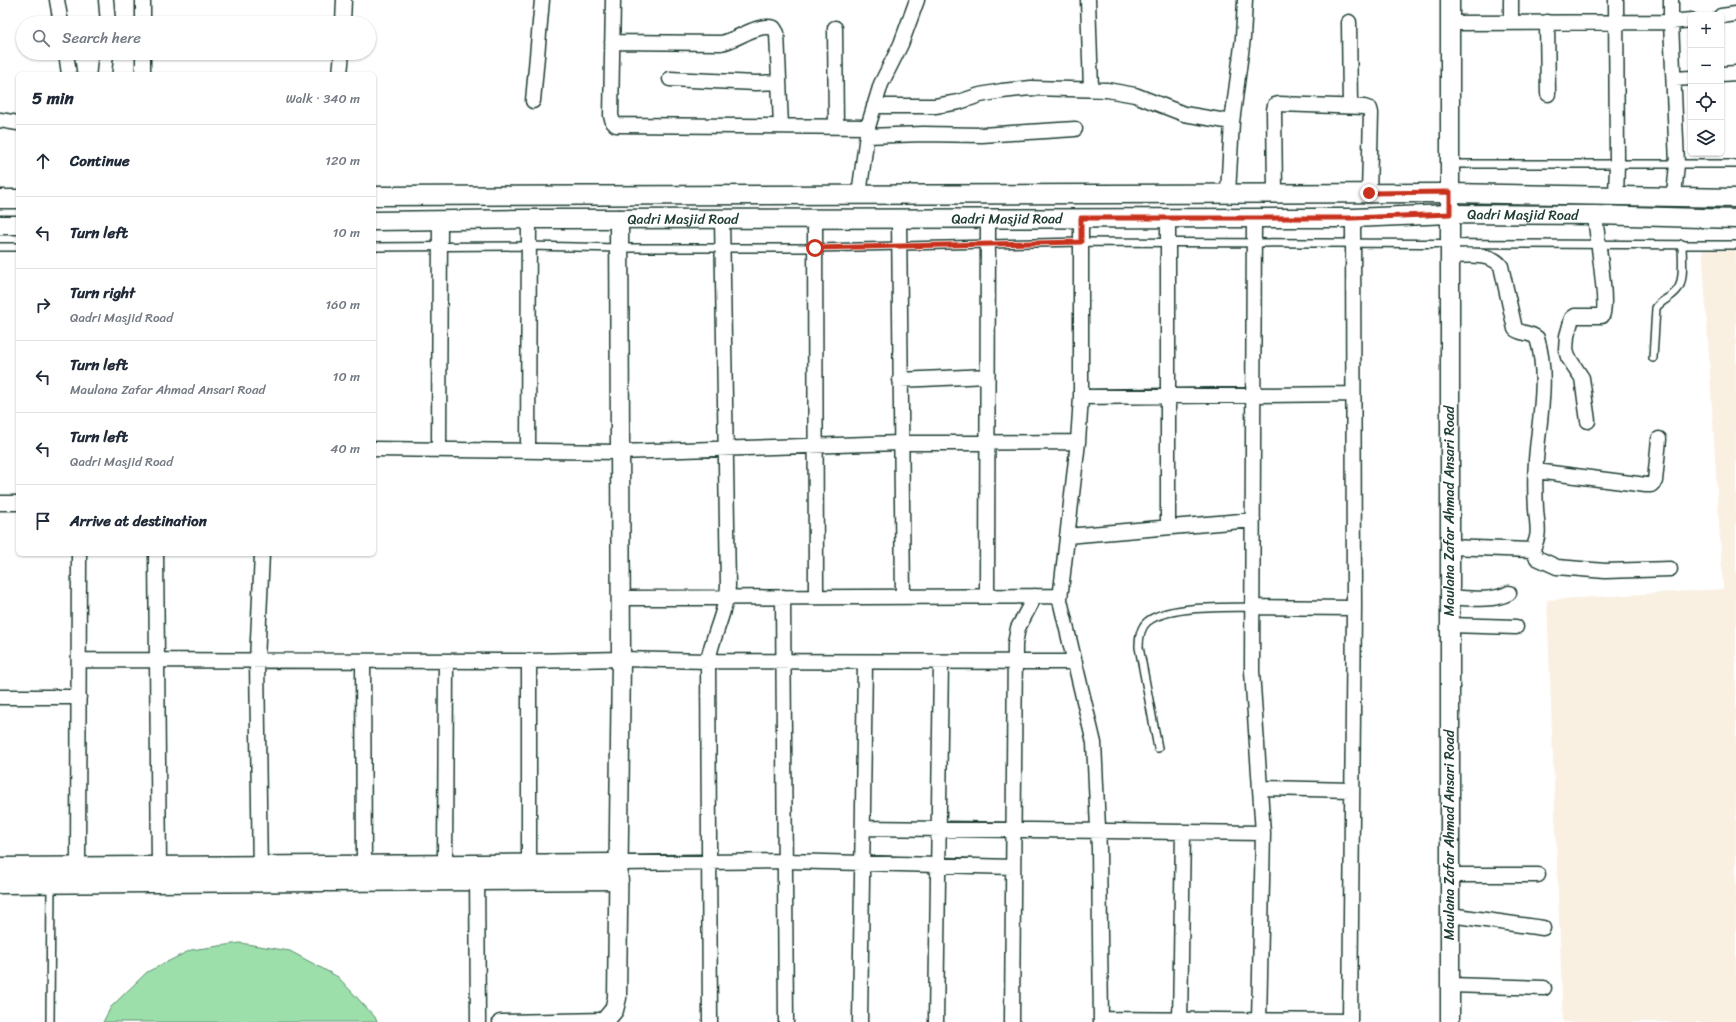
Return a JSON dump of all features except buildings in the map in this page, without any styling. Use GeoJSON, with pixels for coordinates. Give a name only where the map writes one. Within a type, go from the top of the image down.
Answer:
{"type":"FeatureCollection","features":[{"type":"Feature","properties":{"kind":"street"},"geometry":{"type":"LineString","coordinates":[[57,0],[60,16]]}},
{"type":"Feature","properties":{"kind":"street"},"geometry":{"type":"LineString","coordinates":[[106,0],[107,16]]}},
{"type":"Feature","properties":{"kind":"street"},"geometry":{"type":"LineString","coordinates":[[143,0],[143,16]]}},
{"type":"Feature","properties":{"kind":"street"},"geometry":{"type":"LineString","coordinates":[[343,16],[344,0]]}},
{"type":"Feature","properties":{"kind":"street"},"geometry":{"type":"LineString","coordinates":[[533,101],[542,0]]}},
{"type":"Feature","properties":{"kind":"street"},"geometry":{"type":"LineString","coordinates":[[613,0],[612,116],[613,122],[616,125],[836,127],[867,131],[982,135],[1075,130]]}},
{"type":"Feature","properties":{"kind":"street"},"geometry":{"type":"LineString","coordinates":[[859,195],[867,131],[874,106],[881,84],[901,44],[917,0]]}},
{"type":"Feature","properties":{"kind":"street"},"geometry":{"type":"LineString","coordinates":[[1088,0],[1091,89]]}},
{"type":"Feature","properties":{"kind":"street"},"geometry":{"type":"LineString","coordinates":[[1228,193],[1232,122],[1243,38],[1245,0]]}},
{"type":"Feature","properties":{"kind":"street","name":"Maulana Zafar Ahmad Ansari Road"},"geometry":{"type":"LineString","coordinates":[[1450,0],[1450,1022]]}},
{"type":"Feature","properties":{"kind":"street"},"geometry":{"type":"LineString","coordinates":[[1511,0],[1511,22]]}},
{"type":"Feature","properties":{"kind":"street"},"geometry":{"type":"LineString","coordinates":[[1616,0],[1616,196]]}},
{"type":"Feature","properties":{"kind":"street"},"geometry":{"type":"LineString","coordinates":[[1671,0],[1670,22],[1677,164],[1674,196]]}},
{"type":"Feature","properties":{"kind":"street"},"geometry":{"type":"LineString","coordinates":[[1724,16],[1736,14]]}},
{"type":"Feature","properties":{"kind":"street"},"geometry":{"type":"LineString","coordinates":[[1450,23],[1670,22],[1688,20]]}},
{"type":"Feature","properties":{"kind":"street"},"geometry":{"type":"LineString","coordinates":[[1349,22],[1350,106]]}},
{"type":"Feature","properties":{"kind":"street"},"geometry":{"type":"LineString","coordinates":[[1548,22],[1548,94]]}},
{"type":"Feature","properties":{"kind":"street"},"geometry":{"type":"LineString","coordinates":[[612,42],[721,43],[731,42],[749,32],[764,27],[774,28],[777,33],[781,126]]}},
{"type":"Feature","properties":{"kind":"street"},"geometry":{"type":"LineString","coordinates":[[836,28],[836,127]]}},
{"type":"Feature","properties":{"kind":"street"},"geometry":{"type":"LineString","coordinates":[[67,60],[68,72]]}},
{"type":"Feature","properties":{"kind":"street"},"geometry":{"type":"LineString","coordinates":[[104,72],[105,60]]}},
{"type":"Feature","properties":{"kind":"street"},"geometry":{"type":"LineString","coordinates":[[143,60],[143,72]]}},
{"type":"Feature","properties":{"kind":"street"},"geometry":{"type":"LineString","coordinates":[[340,72],[341,60]]}},
{"type":"Feature","properties":{"kind":"street"},"geometry":{"type":"LineString","coordinates":[[1724,74],[1736,73]]}},
{"type":"Feature","properties":{"kind":"street"},"geometry":{"type":"LineString","coordinates":[[1674,79],[1688,78]]}},
{"type":"Feature","properties":{"kind":"street"},"geometry":{"type":"LineString","coordinates":[[670,79],[756,83],[779,82]]}},
{"type":"Feature","properties":{"kind":"street"},"geometry":{"type":"LineString","coordinates":[[874,106],[935,106],[960,102],[980,95],[1031,88],[1091,89],[1135,95],[1184,114],[1232,122]]}},
{"type":"Feature","properties":{"kind":"street"},"geometry":{"type":"LineString","coordinates":[[1275,193],[1275,105],[1367,107],[1371,113],[1369,193]]}},
{"type":"Feature","properties":{"kind":"street"},"geometry":{"type":"LineString","coordinates":[[0,120],[16,123]]}},
{"type":"Feature","properties":{"kind":"street","name":"Qadri Masjid Road"},"geometry":{"type":"LineString","coordinates":[[376,196],[1450,192],[1736,198]]}},
{"type":"Feature","properties":{"kind":"street"},"geometry":{"type":"LineString","coordinates":[[0,199],[16,199]]}},
{"type":"Feature","properties":{"kind":"street","name":"Qadri Masjid Road"},"geometry":{"type":"LineString","coordinates":[[376,221],[440,221],[529,218],[1352,218],[1450,214],[1595,215],[1736,219]]}},
{"type":"Feature","properties":{"kind":"street"},"geometry":{"type":"LineString","coordinates":[[1588,421],[1582,378],[1568,357],[1566,345],[1572,318],[1575,316],[1604,315],[1604,291],[1595,215]]}},
{"type":"Feature","properties":{"kind":"street"},"geometry":{"type":"LineString","coordinates":[[528,451],[529,218]]}},
{"type":"Feature","properties":{"kind":"street"},"geometry":{"type":"LineString","coordinates":[[710,1022],[708,662],[710,649],[723,615],[727,598],[722,218]]}},
{"type":"Feature","properties":{"kind":"street"},"geometry":{"type":"LineString","coordinates":[[814,218],[816,597]]}},
{"type":"Feature","properties":{"kind":"street"},"geometry":{"type":"LineString","coordinates":[[899,218],[900,443],[903,597]]}},
{"type":"Feature","properties":{"kind":"street"},"geometry":{"type":"LineString","coordinates":[[987,596],[988,218]]}},
{"type":"Feature","properties":{"kind":"street"},"geometry":{"type":"LineString","coordinates":[[1081,218],[1081,397],[1078,442],[1060,598],[1094,742],[1098,831],[1100,1021],[1350,1022],[1354,608],[1352,218]]}},
{"type":"Feature","properties":{"kind":"street"},"geometry":{"type":"LineString","coordinates":[[1168,218],[1168,527]]}},
{"type":"Feature","properties":{"kind":"street"},"geometry":{"type":"LineString","coordinates":[[1254,218],[1252,671],[1263,833],[1259,1021]]}},
{"type":"Feature","properties":{"kind":"street"},"geometry":{"type":"LineString","coordinates":[[500,1022],[606,1021],[614,1010],[617,998],[621,659],[619,219]]}},
{"type":"Feature","properties":{"kind":"street"},"geometry":{"type":"LineString","coordinates":[[439,450],[440,221]]}},
{"type":"Feature","properties":{"kind":"street"},"geometry":{"type":"LineString","coordinates":[[0,225],[16,225]]}},
{"type":"Feature","properties":{"kind":"street"},"geometry":{"type":"LineString","coordinates":[[1450,250],[1488,257],[1497,261],[1501,266],[1515,329],[1519,332],[1534,335],[1537,338],[1543,379],[1542,409],[1536,471],[1536,508],[1538,532],[1537,541],[1532,550]]}},
{"type":"Feature","properties":{"kind":"street"},"geometry":{"type":"LineString","coordinates":[[900,380],[988,376]]}},
{"type":"Feature","properties":{"kind":"street"},"geometry":{"type":"LineString","coordinates":[[1081,397],[1352,394]]}},
{"type":"Feature","properties":{"kind":"street"},"geometry":{"type":"LineString","coordinates":[[1536,471],[1651,485],[1655,481],[1659,439]]}},
{"type":"Feature","properties":{"kind":"street"},"geometry":{"type":"LineString","coordinates":[[376,449],[619,452],[900,443],[1078,442]]}},
{"type":"Feature","properties":{"kind":"street"},"geometry":{"type":"LineString","coordinates":[[0,503],[16,503]]}},
{"type":"Feature","properties":{"kind":"street"},"geometry":{"type":"LineString","coordinates":[[1067,536],[1253,520]]}},
{"type":"Feature","properties":{"kind":"street"},"geometry":{"type":"LineString","coordinates":[[1449,547],[1532,550]]}},
{"type":"Feature","properties":{"kind":"street"},"geometry":{"type":"LineString","coordinates":[[1532,550],[1537,558],[1557,567],[1605,571],[1670,569]]}},
{"type":"Feature","properties":{"kind":"street"},"geometry":{"type":"LineString","coordinates":[[78,866],[79,556]]}},
{"type":"Feature","properties":{"kind":"street"},"geometry":{"type":"LineString","coordinates":[[156,556],[159,866]]}},
{"type":"Feature","properties":{"kind":"street"},"geometry":{"type":"LineString","coordinates":[[260,874],[257,661],[262,556]]}},
{"type":"Feature","properties":{"kind":"street"},"geometry":{"type":"LineString","coordinates":[[1449,597],[1488,598],[1503,596],[1509,593]]}},
{"type":"Feature","properties":{"kind":"street"},"geometry":{"type":"LineString","coordinates":[[620,598],[987,596],[1059,596],[1060,598]]}},
{"type":"Feature","properties":{"kind":"street"},"geometry":{"type":"LineString","coordinates":[[1012,1022],[1014,662],[1018,628],[1035,596]]}},
{"type":"Feature","properties":{"kind":"street"},"geometry":{"type":"LineString","coordinates":[[783,597],[786,1022]]}},
{"type":"Feature","properties":{"kind":"street"},"geometry":{"type":"LineString","coordinates":[[1252,607],[1354,608]]}},
{"type":"Feature","properties":{"kind":"street"},"geometry":{"type":"LineString","coordinates":[[1449,625],[1516,627]]}},
{"type":"Feature","properties":{"kind":"street"},"geometry":{"type":"LineString","coordinates":[[79,660],[529,661],[621,659],[708,662],[1075,662]]}},
{"type":"Feature","properties":{"kind":"street"},"geometry":{"type":"LineString","coordinates":[[363,661],[364,865]]}},
{"type":"Feature","properties":{"kind":"street"},"geometry":{"type":"LineString","coordinates":[[445,864],[446,661]]}},
{"type":"Feature","properties":{"kind":"street"},"geometry":{"type":"LineString","coordinates":[[529,661],[529,863]]}},
{"type":"Feature","properties":{"kind":"street"},"geometry":{"type":"LineString","coordinates":[[860,1022],[861,863],[863,828],[865,662]]}},
{"type":"Feature","properties":{"kind":"street"},"geometry":{"type":"LineString","coordinates":[[936,1022],[941,662]]}},
{"type":"Feature","properties":{"kind":"street"},"geometry":{"type":"LineString","coordinates":[[0,697],[79,697]]}},
{"type":"Feature","properties":{"kind":"street"},"geometry":{"type":"LineString","coordinates":[[1261,788],[1352,790]]}},
{"type":"Feature","properties":{"kind":"street"},"geometry":{"type":"LineString","coordinates":[[863,828],[1263,833]]}},
{"type":"Feature","properties":{"kind":"street"},"geometry":{"type":"LineString","coordinates":[[1180,1021],[1183,832]]}},
{"type":"Feature","properties":{"kind":"street"},"geometry":{"type":"LineString","coordinates":[[0,884],[260,874],[364,865],[786,861],[1013,867]]}},
{"type":"Feature","properties":{"kind":"street"},"geometry":{"type":"LineString","coordinates":[[477,864],[478,1022]]}},
{"type":"Feature","properties":{"kind":"street"},"geometry":{"type":"LineString","coordinates":[[0,867],[159,866],[260,874],[477,882],[619,880]]}},
{"type":"Feature","properties":{"kind":"street"},"geometry":{"type":"LineString","coordinates":[[1450,875],[1538,876]]}},
{"type":"Feature","properties":{"kind":"street"},"geometry":{"type":"LineString","coordinates":[[1450,915],[1543,928]]}},
{"type":"Feature","properties":{"kind":"street"},"geometry":{"type":"LineString","coordinates":[[1450,986],[1544,988]]}},
{"type":"Feature","properties":{"kind":"lane"},"geometry":{"type":"LineString","coordinates":[[1449,164],[1736,164]]}},
{"type":"Feature","properties":{"kind":"lane"},"geometry":{"type":"LineString","coordinates":[[376,246],[815,248],[1081,242],[1352,243],[1450,250],[1598,244],[1736,245]]}},
{"type":"Feature","properties":{"kind":"lane"},"geometry":{"type":"LineString","coordinates":[[1653,358],[1656,308],[1660,302],[1677,290],[1681,284],[1682,244]]}},
{"type":"Feature","properties":{"kind":"lane"},"geometry":{"type":"LineString","coordinates":[[0,247],[16,247]]}},
{"type":"Feature","properties":{"kind":"lane"},"geometry":{"type":"LineString","coordinates":[[1158,748],[1139,647],[1140,634],[1146,623],[1157,616],[1178,611],[1252,607]]}},
{"type":"Feature","properties":{"kind":"lane"},"geometry":{"type":"LineString","coordinates":[[50,1022],[51,883]]}},
{"type":"Feature","properties":{"kind":"shaded area"},"geometry":{"type":"Polygon","coordinates":[[[1702,242],[1736,243],[1736,1022],[1563,1022],[1547,600],[1723,589],[1702,242]]]}},
{"type":"Feature","properties":{"kind":"green space"},"geometry":{"type":"Polygon","coordinates":[[[240,943],[290,951],[338,977],[375,1017],[377,1022],[103,1022],[111,1007],[147,972],[191,950],[240,943]]]}},
{"type":"Feature","properties":{"kind":"route"},"geometry":{"type":"LineString","coordinates":[[815,248],[1081,242],[1081,218],[1352,218],[1450,214],[1450,192],[1369,193]]}}]}
